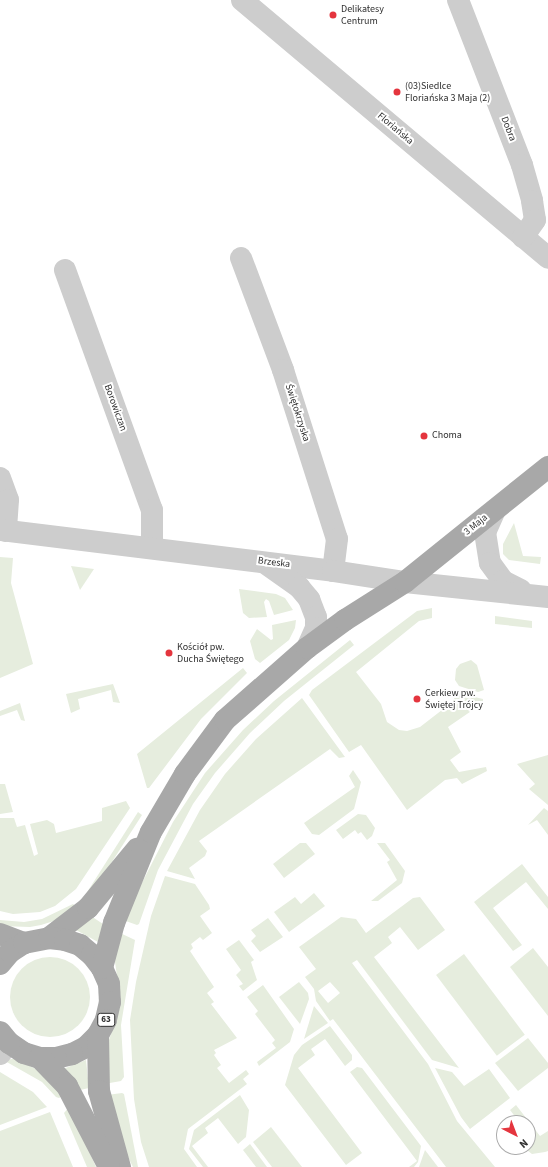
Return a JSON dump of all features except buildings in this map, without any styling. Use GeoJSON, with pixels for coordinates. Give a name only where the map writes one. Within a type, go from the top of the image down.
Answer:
{"type":"FeatureCollection","features":[{"type":"Feature","properties":{"kind":"main road","name":"3 Maja"},"geometry":{"type":"LineString","coordinates":[[151,832],[186,774],[225,720],[307,648],[344,620],[404,582],[548,467]]}},
{"type":"Feature","properties":{"kind":"main road"},"geometry":{"type":"LineString","coordinates":[[49,938],[88,908],[151,832]]}},
{"type":"Feature","properties":{"kind":"main road"},"geometry":{"type":"LineString","coordinates":[[102,968],[114,922],[151,832]]}},
{"type":"Feature","properties":{"kind":"main road"},"geometry":{"type":"LineString","coordinates":[[0,934],[24,943]]}},
{"type":"Feature","properties":{"kind":"main road","name":"63"},"geometry":{"type":"LineString","coordinates":[[0,964],[10,952],[24,943],[49,938],[65,940],[80,945],[92,955],[102,968],[109,984],[110,1002],[106,1020],[98,1035],[86,1047],[72,1054],[56,1058],[40,1058],[24,1053],[3,1043]]}},
{"type":"Feature","properties":{"kind":"main road","name":"63"},"geometry":{"type":"LineString","coordinates":[[98,1035],[98,1091],[120,1167]]}},
{"type":"Feature","properties":{"kind":"main road","name":"63"},"geometry":{"type":"LineString","coordinates":[[40,1058],[67,1086],[109,1167]]}},
{"type":"Feature","properties":{"kind":"street","name":"Floriańska"},"geometry":{"type":"LineString","coordinates":[[242,0],[548,258]]}},
{"type":"Feature","properties":{"kind":"street","name":"Dobra"},"geometry":{"type":"LineString","coordinates":[[458,0],[522,165],[532,201],[534,220],[523,237]]}},
{"type":"Feature","properties":{"kind":"street","name":"Świętokrzyska"},"geometry":{"type":"LineString","coordinates":[[241,258],[283,370],[337,539],[333,571]]}},
{"type":"Feature","properties":{"kind":"street","name":"Borowiczan"},"geometry":{"type":"LineString","coordinates":[[65,270],[152,510],[152,548]]}},
{"type":"Feature","properties":{"kind":"street"},"geometry":{"type":"LineString","coordinates":[[0,478],[8,500],[3,530]]}},
{"type":"Feature","properties":{"kind":"street"},"geometry":{"type":"LineString","coordinates":[[495,510],[485,532],[490,563],[503,581],[541,596]]}},
{"type":"Feature","properties":{"kind":"street","name":"Brzeska"},"geometry":{"type":"LineString","coordinates":[[3,530],[264,562],[404,582],[541,596]]}},
{"type":"Feature","properties":{"kind":"street"},"geometry":{"type":"LineString","coordinates":[[264,562],[299,587],[309,599],[316,618],[316,628],[307,648]]}},
{"type":"Feature","properties":{"kind":"green space"},"geometry":{"type":"Polygon","coordinates":[[[514,523],[523,556],[541,557],[540,564],[509,560],[503,554],[503,544],[514,523]]]}},
{"type":"Feature","properties":{"kind":"green space"},"geometry":{"type":"Polygon","coordinates":[[[0,557],[13,558],[11,583],[33,664],[0,678],[0,557]]]}},
{"type":"Feature","properties":{"kind":"green space"},"geometry":{"type":"Polygon","coordinates":[[[71,566],[94,569],[80,590],[71,566]]]}},
{"type":"Feature","properties":{"kind":"green space"},"geometry":{"type":"Polygon","coordinates":[[[239,589],[276,594],[285,598],[293,610],[274,615],[269,601],[266,599],[264,602],[267,617],[249,618],[243,613],[239,589]]]}},
{"type":"Feature","properties":{"kind":"green space"},"geometry":{"type":"Polygon","coordinates":[[[432,608],[432,618],[419,621],[356,672],[381,704],[387,722],[399,730],[407,731],[420,727],[451,703],[458,693],[483,699],[483,703],[448,727],[461,752],[450,760],[459,772],[486,767],[487,771],[462,784],[457,778],[445,780],[407,810],[361,745],[349,752],[309,695],[312,690],[417,611],[432,608]]]}},
{"type":"Feature","properties":{"kind":"green space"},"geometry":{"type":"Polygon","coordinates":[[[495,616],[532,621],[532,628],[495,624],[495,616]]]}},
{"type":"Feature","properties":{"kind":"green space"},"geometry":{"type":"Polygon","coordinates":[[[296,620],[295,628],[289,640],[260,663],[255,659],[250,641],[257,629],[271,640],[273,639],[272,625],[296,620]]]}},
{"type":"Feature","properties":{"kind":"green space"},"geometry":{"type":"Polygon","coordinates":[[[350,640],[354,645],[284,701],[250,733],[215,773],[193,804],[158,870],[139,924],[137,925],[123,920],[173,822],[205,773],[243,730],[274,701],[350,640]]]}},
{"type":"Feature","properties":{"kind":"green space"},"geometry":{"type":"Polygon","coordinates":[[[471,660],[477,665],[484,690],[478,692],[459,686],[455,680],[456,669],[460,664],[471,660]]]}},
{"type":"Feature","properties":{"kind":"green space"},"geometry":{"type":"Polygon","coordinates":[[[243,668],[247,673],[201,719],[149,788],[147,788],[137,754],[243,668]]]}},
{"type":"Feature","properties":{"kind":"green space"},"geometry":{"type":"Polygon","coordinates":[[[113,684],[120,703],[113,702],[111,690],[78,699],[80,709],[71,713],[66,694],[113,684]]]}},
{"type":"Feature","properties":{"kind":"green space"},"geometry":{"type":"Polygon","coordinates":[[[302,698],[345,757],[339,758],[330,749],[199,841],[207,851],[205,856],[189,868],[195,879],[167,871],[200,810],[225,774],[256,739],[302,698]]]}},
{"type":"Feature","properties":{"kind":"green space"},"geometry":{"type":"Polygon","coordinates":[[[20,703],[25,721],[21,720],[17,710],[0,716],[0,711],[20,703]]]}},
{"type":"Feature","properties":{"kind":"green space"},"geometry":{"type":"Polygon","coordinates":[[[548,755],[548,805],[529,789],[535,784],[517,764],[548,755]]]}},
{"type":"Feature","properties":{"kind":"green space"},"geometry":{"type":"Polygon","coordinates":[[[353,770],[361,782],[354,809],[319,835],[312,834],[304,823],[355,787],[349,776],[353,770]]]}},
{"type":"Feature","properties":{"kind":"green space"},"geometry":{"type":"Polygon","coordinates":[[[0,784],[5,784],[13,812],[0,814],[0,784]]]}},
{"type":"Feature","properties":{"kind":"green space"},"geometry":{"type":"Polygon","coordinates":[[[126,801],[130,808],[76,889],[55,906],[40,912],[13,914],[0,911],[0,818],[14,818],[17,827],[25,825],[34,856],[38,854],[30,824],[47,820],[54,824],[56,833],[102,821],[102,808],[126,801]]]}},
{"type":"Feature","properties":{"kind":"green space"},"geometry":{"type":"Polygon","coordinates":[[[544,808],[548,811],[548,835],[537,820],[528,825],[544,808]]]}},
{"type":"Feature","properties":{"kind":"green space"},"geometry":{"type":"Polygon","coordinates":[[[138,812],[142,815],[99,882],[84,897],[138,812]]]}},
{"type":"Feature","properties":{"kind":"green space"},"geometry":{"type":"Polygon","coordinates":[[[358,814],[366,815],[375,828],[372,836],[367,840],[361,832],[358,834],[355,830],[343,839],[336,830],[358,814]]]}},
{"type":"Feature","properties":{"kind":"green space"},"geometry":{"type":"Polygon","coordinates":[[[300,843],[306,843],[315,854],[284,878],[273,864],[300,843]]]}},
{"type":"Feature","properties":{"kind":"green space"},"geometry":{"type":"Polygon","coordinates":[[[377,843],[385,843],[405,871],[402,883],[378,901],[371,901],[397,880],[387,862],[390,860],[377,843]]]}},
{"type":"Feature","properties":{"kind":"green space"},"geometry":{"type":"Polygon","coordinates":[[[522,864],[548,897],[548,909],[526,882],[493,908],[522,945],[513,951],[474,902],[522,864]]]}},
{"type":"Feature","properties":{"kind":"green space"},"geometry":{"type":"Polygon","coordinates":[[[165,876],[195,884],[209,905],[210,909],[200,916],[212,933],[203,940],[200,937],[191,944],[193,948],[190,951],[214,987],[207,993],[214,1002],[211,1004],[237,1038],[214,1050],[216,1053],[214,1055],[221,1065],[217,1068],[229,1083],[246,1070],[249,1074],[243,1079],[247,1084],[188,1129],[184,1149],[197,1167],[149,1167],[141,1142],[134,1099],[130,1020],[136,982],[151,916],[165,876]]]}},
{"type":"Feature","properties":{"kind":"green space"},"geometry":{"type":"Polygon","coordinates":[[[314,893],[325,906],[289,932],[274,912],[295,897],[301,904],[314,893]]]}},
{"type":"Feature","properties":{"kind":"green space"},"geometry":{"type":"Polygon","coordinates":[[[420,897],[445,930],[418,950],[400,927],[388,937],[392,943],[374,957],[459,1068],[432,1060],[357,960],[352,963],[428,1064],[457,1121],[495,1167],[446,1167],[333,1019],[330,1021],[316,1001],[314,989],[305,977],[316,969],[299,947],[341,917],[356,919],[366,933],[413,898],[420,897]],[[330,982],[318,991],[328,1003],[340,993],[330,982]]]}},
{"type":"Feature","properties":{"kind":"green space"},"geometry":{"type":"Polygon","coordinates":[[[73,904],[77,907],[57,920],[41,925],[30,927],[0,926],[0,920],[24,922],[42,919],[73,904]]]}},
{"type":"Feature","properties":{"kind":"green space"},"geometry":{"type":"Polygon","coordinates":[[[91,916],[103,924],[98,942],[76,930],[91,916]]]}},
{"type":"Feature","properties":{"kind":"green space"},"geometry":{"type":"Polygon","coordinates":[[[268,918],[283,937],[260,952],[251,941],[256,936],[251,930],[268,918]]]}},
{"type":"Feature","properties":{"kind":"green space"},"geometry":{"type":"Polygon","coordinates":[[[118,932],[135,940],[121,1025],[124,1077],[121,1081],[104,1084],[108,1043],[121,1004],[114,955],[118,932]]]}},
{"type":"Feature","properties":{"kind":"green space"},"geometry":{"type":"Polygon","coordinates":[[[239,940],[254,960],[251,962],[257,980],[243,991],[239,986],[243,984],[236,975],[241,970],[226,949],[239,940]]]}},
{"type":"Feature","properties":{"kind":"green space"},"geometry":{"type":"Polygon","coordinates":[[[533,948],[548,967],[548,1016],[510,967],[533,948]]]}},
{"type":"Feature","properties":{"kind":"green space"},"geometry":{"type":"Polygon","coordinates":[[[464,954],[525,1035],[497,1056],[436,975],[464,954]]]}},
{"type":"Feature","properties":{"kind":"green space"},"geometry":{"type":"Polygon","coordinates":[[[50,957],[65,960],[78,969],[87,982],[90,997],[87,1012],[78,1025],[65,1034],[50,1037],[35,1034],[22,1025],[13,1012],[10,997],[13,982],[22,969],[35,960],[50,957]]]}},
{"type":"Feature","properties":{"kind":"green space"},"geometry":{"type":"Polygon","coordinates":[[[299,982],[308,993],[309,999],[300,1024],[279,997],[299,982]]]}},
{"type":"Feature","properties":{"kind":"green space"},"geometry":{"type":"Polygon","coordinates":[[[263,985],[294,1029],[290,1042],[259,1066],[257,1062],[276,1048],[272,1043],[275,1040],[255,1014],[258,1011],[247,997],[263,985]]]}},
{"type":"Feature","properties":{"kind":"green space"},"geometry":{"type":"Polygon","coordinates":[[[314,1006],[328,1023],[304,1039],[314,1006]]]}},
{"type":"Feature","properties":{"kind":"green space"},"geometry":{"type":"Polygon","coordinates":[[[330,1026],[352,1055],[352,1060],[345,1066],[325,1039],[311,1049],[315,1055],[298,1068],[362,1153],[346,1165],[285,1085],[294,1055],[302,1045],[330,1026]]]}},
{"type":"Feature","properties":{"kind":"green space"},"geometry":{"type":"Polygon","coordinates":[[[528,1038],[548,1063],[548,1068],[518,1091],[495,1063],[528,1038]]]}},
{"type":"Feature","properties":{"kind":"green space"},"geometry":{"type":"Polygon","coordinates":[[[17,1059],[45,1074],[64,1095],[59,1098],[56,1097],[42,1082],[5,1061],[17,1059]]]}},
{"type":"Feature","properties":{"kind":"green space"},"geometry":{"type":"Polygon","coordinates":[[[86,1060],[89,1088],[80,1090],[63,1069],[86,1060]]]}},
{"type":"Feature","properties":{"kind":"green space"},"geometry":{"type":"Polygon","coordinates":[[[357,1067],[362,1068],[421,1146],[418,1162],[414,1167],[409,1167],[417,1161],[350,1072],[357,1067]]]}},
{"type":"Feature","properties":{"kind":"green space"},"geometry":{"type":"Polygon","coordinates":[[[435,1068],[452,1072],[464,1086],[489,1069],[510,1098],[470,1129],[461,1117],[435,1068]]]}},
{"type":"Feature","properties":{"kind":"green space"},"geometry":{"type":"Polygon","coordinates":[[[0,1072],[33,1092],[47,1107],[0,1125],[0,1072]]]}},
{"type":"Feature","properties":{"kind":"green space"},"geometry":{"type":"Polygon","coordinates":[[[124,1094],[138,1167],[133,1167],[124,1149],[107,1095],[124,1094]]]}},
{"type":"Feature","properties":{"kind":"green space"},"geometry":{"type":"Polygon","coordinates":[[[240,1095],[249,1110],[246,1137],[238,1144],[218,1118],[205,1128],[208,1133],[192,1146],[208,1167],[203,1167],[189,1149],[194,1130],[240,1095]]]}},
{"type":"Feature","properties":{"kind":"green space"},"geometry":{"type":"Polygon","coordinates":[[[516,1105],[524,1115],[514,1115],[510,1110],[516,1105]]]}},
{"type":"Feature","properties":{"kind":"green space"},"geometry":{"type":"Polygon","coordinates":[[[69,1107],[96,1167],[87,1167],[64,1113],[69,1107]]]}},
{"type":"Feature","properties":{"kind":"green space"},"geometry":{"type":"Polygon","coordinates":[[[50,1112],[73,1167],[0,1167],[0,1131],[50,1112]]]}},
{"type":"Feature","properties":{"kind":"green space"},"geometry":{"type":"Polygon","coordinates":[[[271,1127],[302,1167],[272,1167],[253,1142],[271,1127]]]}},
{"type":"Feature","properties":{"kind":"green space"},"geometry":{"type":"Polygon","coordinates":[[[536,1131],[540,1136],[548,1131],[548,1151],[536,1153],[536,1131]]]}},
{"type":"Feature","properties":{"kind":"green space"},"geometry":{"type":"Polygon","coordinates":[[[250,1144],[267,1167],[256,1167],[243,1150],[250,1144]]]}},
{"type":"Feature","properties":{"kind":"green space"},"geometry":{"type":"Polygon","coordinates":[[[425,1150],[438,1167],[419,1167],[425,1150]]]}},
{"type":"Feature","properties":{"kind":"place","name":"Delikatesy Centrum"},"geometry":{"type":"Point","coordinates":[333,15]}},
{"type":"Feature","properties":{"kind":"place","name":"(03)Siedlce Floriańska 3 Maja (2)"},"geometry":{"type":"Point","coordinates":[397,92]}},
{"type":"Feature","properties":{"kind":"place","name":"Choma"},"geometry":{"type":"Point","coordinates":[424,436]}},
{"type":"Feature","properties":{"kind":"place","name":"Kościół pw. Ducha Świętego"},"geometry":{"type":"Point","coordinates":[169,653]}},
{"type":"Feature","properties":{"kind":"place","name":"Cerkiew pw. Świętej Trójcy"},"geometry":{"type":"Point","coordinates":[417,699]}}]}
